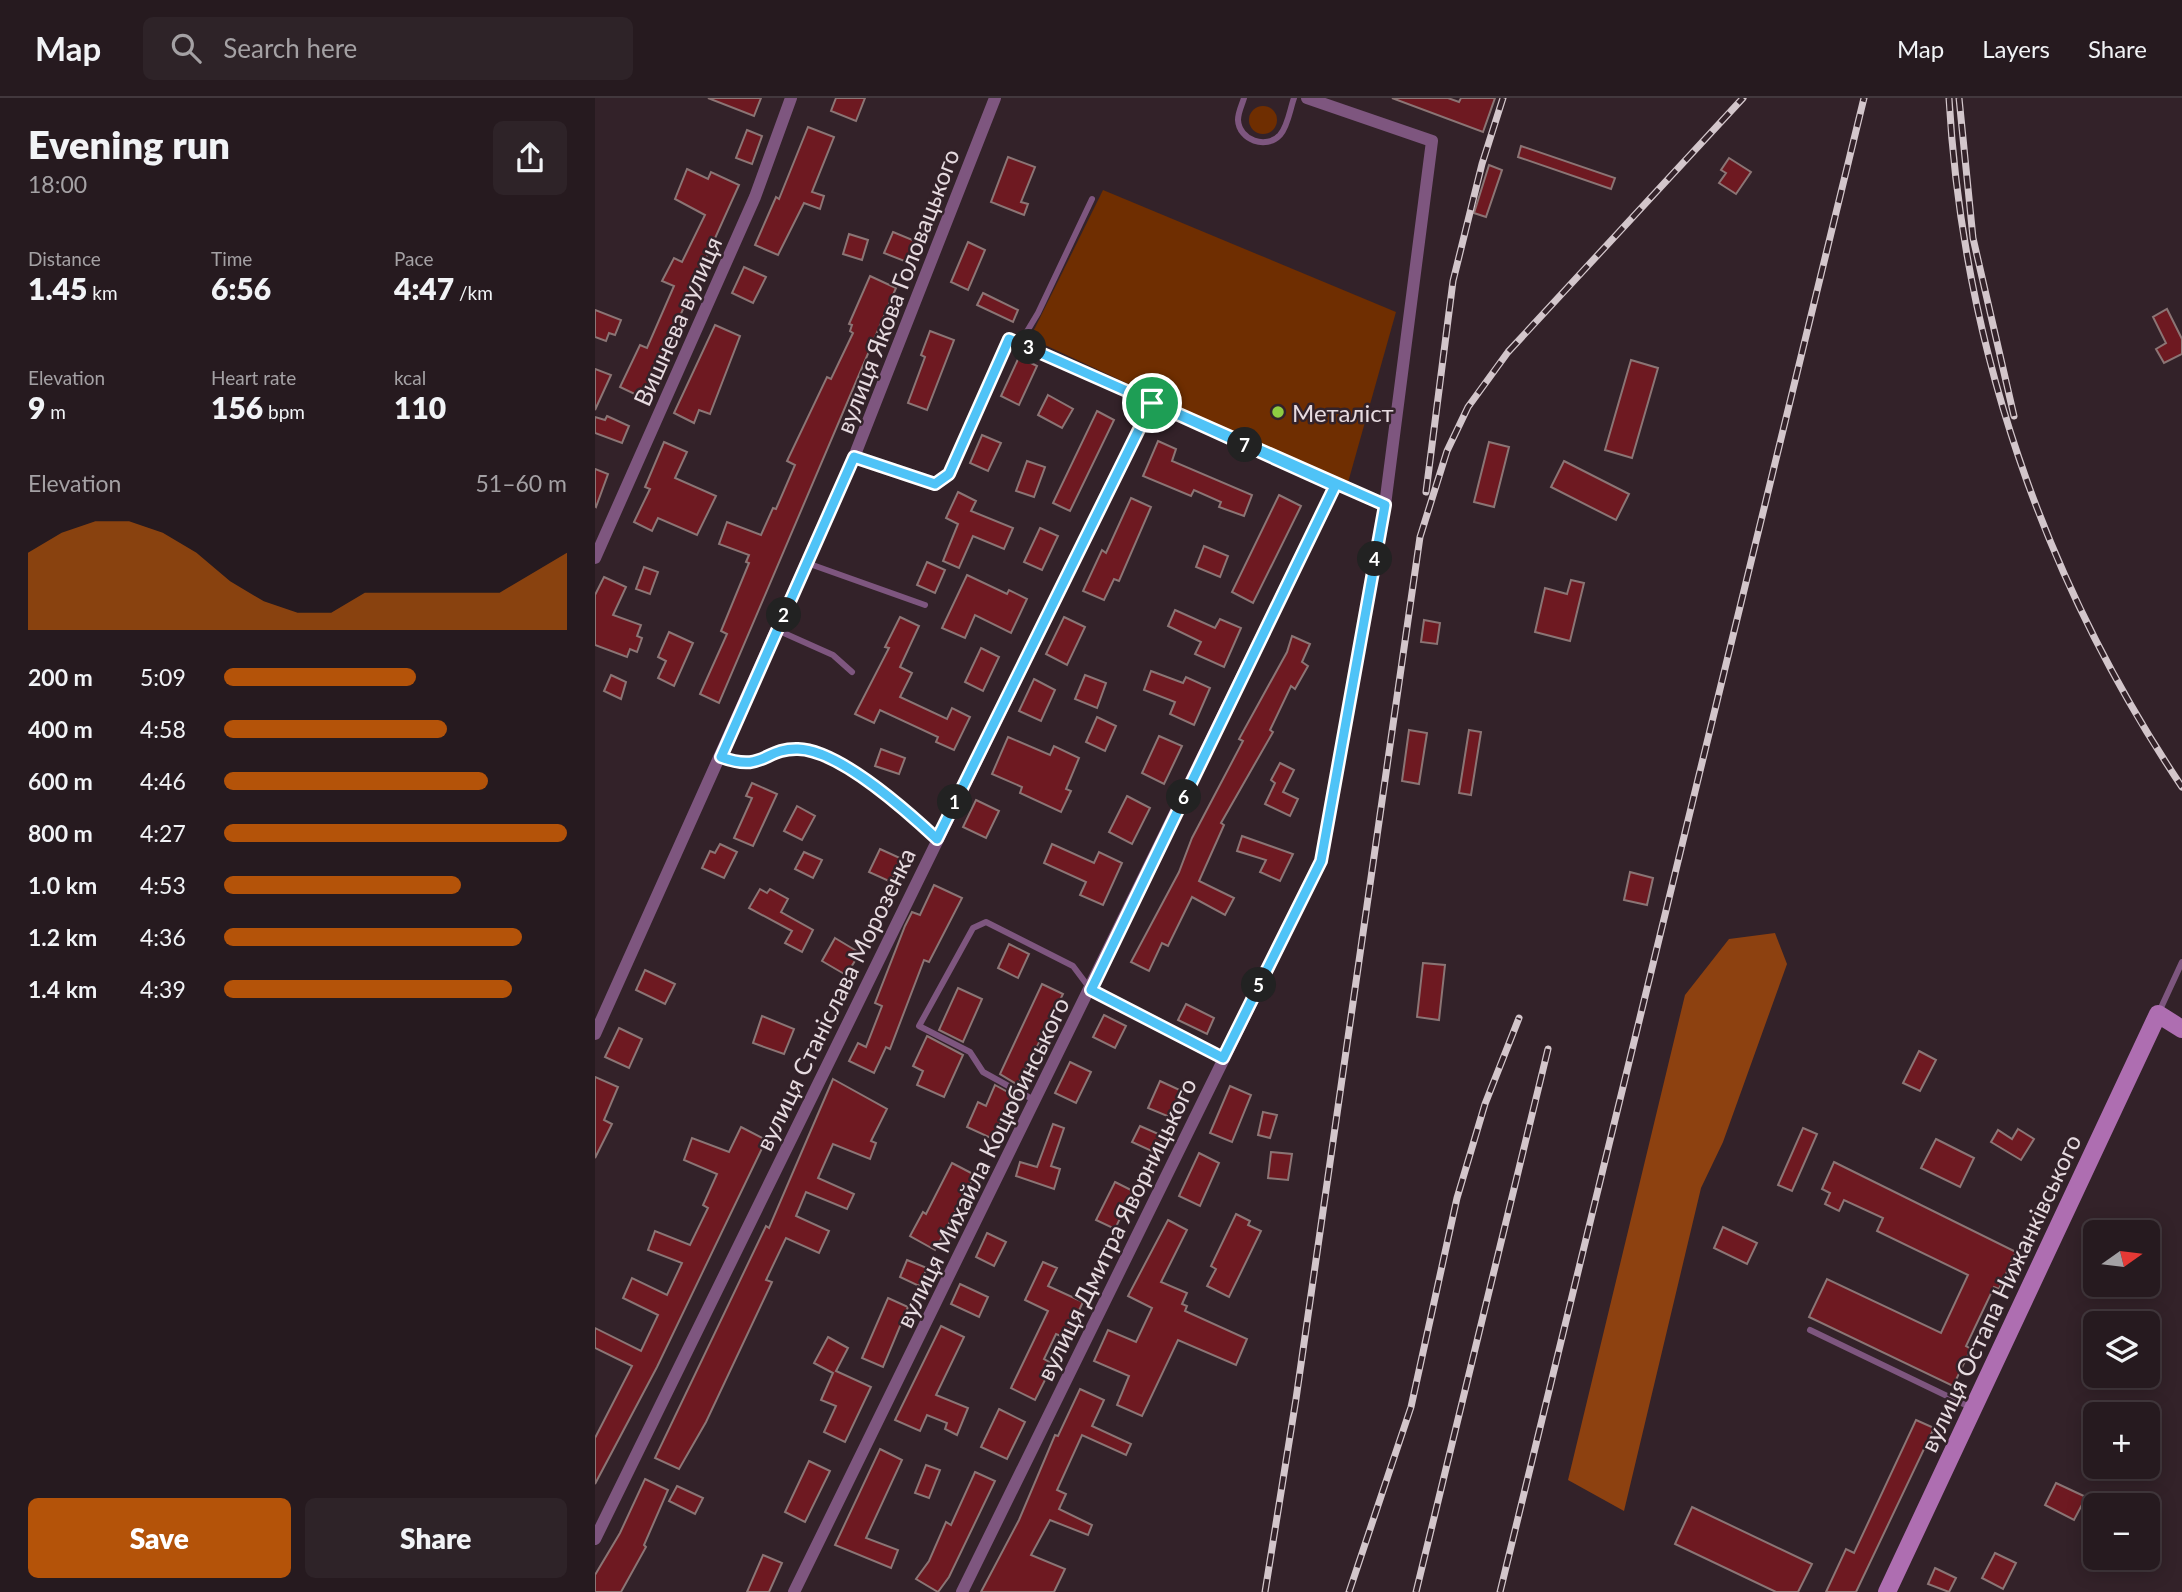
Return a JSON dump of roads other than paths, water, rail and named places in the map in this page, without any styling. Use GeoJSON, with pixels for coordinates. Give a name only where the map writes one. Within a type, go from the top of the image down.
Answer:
{"type":"FeatureCollection","features":[{"type":"Feature","properties":{"kind":"main road"},"geometry":{"type":"LineString","coordinates":[[2158,1014],[2182,1029]]}},
{"type":"Feature","properties":{"kind":"main road","name":"вулиця Остапа Нижанківського"},"geometry":{"type":"LineString","coordinates":[[1887,1592],[2158,1014]]}},
{"type":"Feature","properties":{"kind":"street","name":"Вишнева вулиця"},"geometry":{"type":"LineString","coordinates":[[595,558],[755,197],[791,98]]}},
{"type":"Feature","properties":{"kind":"street","name":"вулиця Якова Головацького"},"geometry":{"type":"LineString","coordinates":[[595,1034],[854,457],[995,98]]}},
{"type":"Feature","properties":{"kind":"street","name":"вулиця Дмитра Яворницького"},"geometry":{"type":"LineString","coordinates":[[962,1592],[1321,861],[1385,505],[1432,141],[1307,98]]}},
{"type":"Feature","properties":{"kind":"street","name":"вулиця Станіслава Морозенка"},"geometry":{"type":"LineString","coordinates":[[595,1539],[1152,403]]}},
{"type":"Feature","properties":{"kind":"street","name":"вулиця Михайла Коцюбинського"},"geometry":{"type":"LineString","coordinates":[[794,1592],[1034,1100],[1091,990],[1335,486]]}},
{"type":"Feature","properties":{"kind":"lane"},"geometry":{"type":"LineString","coordinates":[[1244,98],[1239,110],[1240,127],[1250,139],[1266,142],[1274,139],[1284,128],[1294,98]]}},
{"type":"Feature","properties":{"kind":"lane"},"geometry":{"type":"LineString","coordinates":[[1020,343],[1038,313],[1092,199]]}},
{"type":"Feature","properties":{"kind":"lane"},"geometry":{"type":"LineString","coordinates":[[854,457],[935,484],[949,474],[1009,339],[1335,486],[1385,505]]}},
{"type":"Feature","properties":{"kind":"lane"},"geometry":{"type":"LineString","coordinates":[[807,563],[925,605]]}},
{"type":"Feature","properties":{"kind":"lane"},"geometry":{"type":"LineString","coordinates":[[777,630],[833,655],[852,672]]}},
{"type":"Feature","properties":{"kind":"lane"},"geometry":{"type":"LineString","coordinates":[[721,757],[741,764],[759,761],[785,750],[819,753],[887,794],[937,839]]}},
{"type":"Feature","properties":{"kind":"lane"},"geometry":{"type":"LineString","coordinates":[[1034,1100],[983,1072],[970,1052],[919,1026],[973,928],[986,922],[1073,965],[1091,990],[1223,1058]]}},
{"type":"Feature","properties":{"kind":"lane"},"geometry":{"type":"LineString","coordinates":[[2158,1014],[2182,962]]}},
{"type":"Feature","properties":{"kind":"lane"},"geometry":{"type":"LineString","coordinates":[[1809,1330],[1973,1409]]}},
{"type":"Feature","properties":{"kind":"railway"},"geometry":{"type":"LineString","coordinates":[[1426,492],[1453,281],[1482,164],[1503,98]]}},
{"type":"Feature","properties":{"kind":"railway"},"geometry":{"type":"LineString","coordinates":[[1265,1592],[1296,1399],[1420,537],[1447,451],[1468,407],[1508,352],[1743,98]]}},
{"type":"Feature","properties":{"kind":"railway"},"geometry":{"type":"LineString","coordinates":[[1500,1592],[1864,98]]}},
{"type":"Feature","properties":{"kind":"railway"},"geometry":{"type":"LineString","coordinates":[[1949,98],[1957,190],[1972,281],[1992,371],[2019,458],[2051,544],[2089,627],[2133,708],[2182,787]]}},
{"type":"Feature","properties":{"kind":"railway"},"geometry":{"type":"LineString","coordinates":[[1959,98],[1973,238],[2014,416]]}},
{"type":"Feature","properties":{"kind":"railway"},"geometry":{"type":"LineString","coordinates":[[1349,1592],[1411,1407],[1457,1198],[1485,1104],[1519,1018]]}},
{"type":"Feature","properties":{"kind":"railway"},"geometry":{"type":"LineString","coordinates":[[1416,1592],[1548,1049]]}},
{"type":"Feature","properties":{"kind":"place","name":"Металіст"},"geometry":{"type":"Point","coordinates":[1278,412]}}]}
